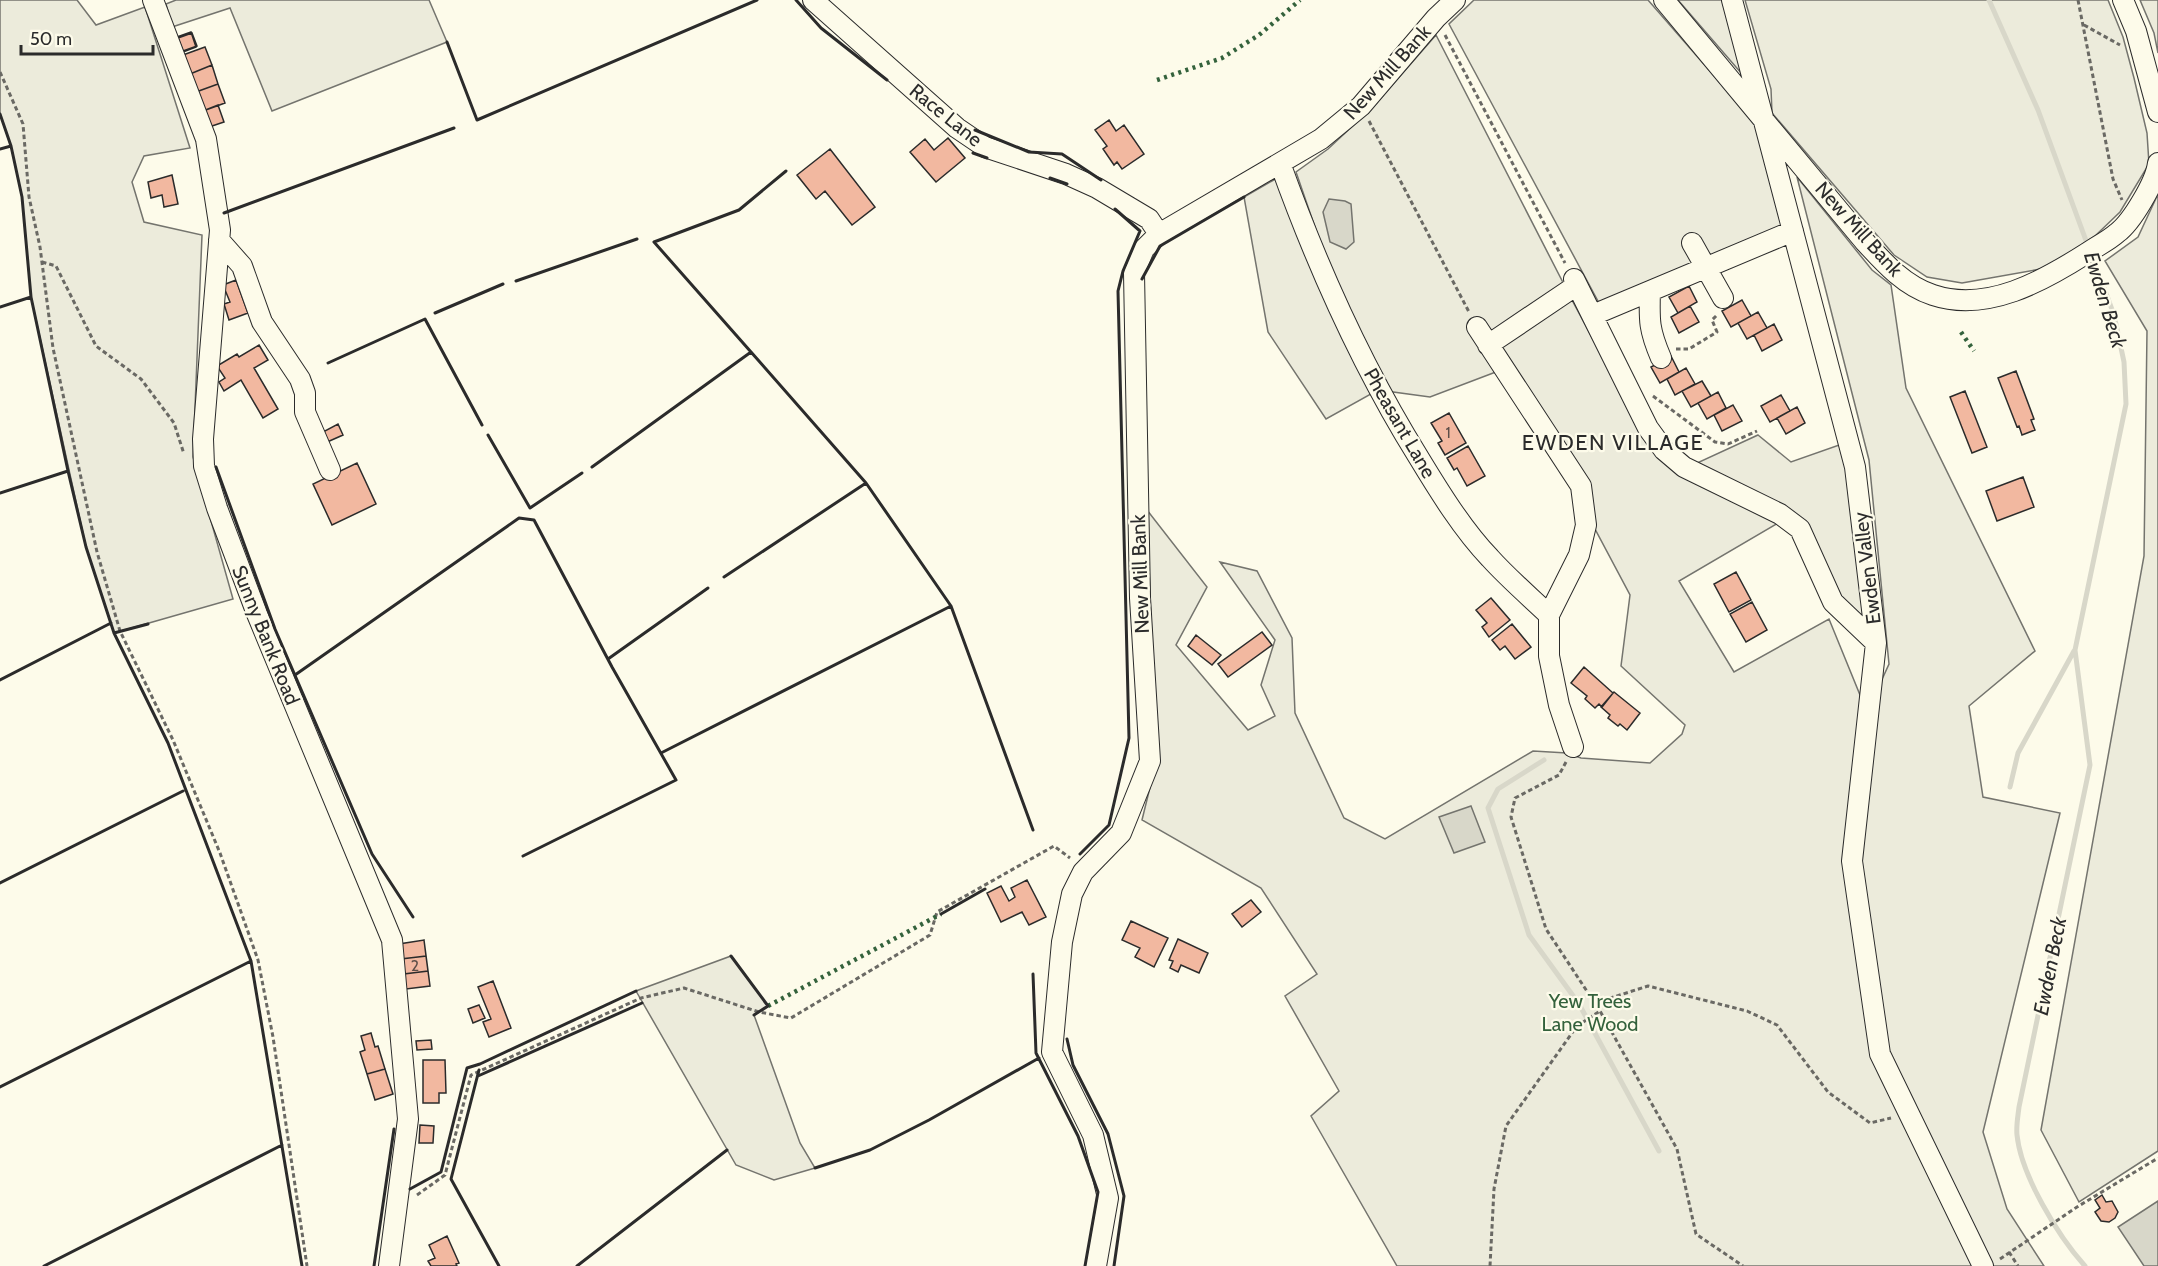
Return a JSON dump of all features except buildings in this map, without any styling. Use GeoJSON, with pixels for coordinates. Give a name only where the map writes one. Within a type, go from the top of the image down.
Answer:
{"type":"FeatureCollection","features":[{"type":"Feature","properties":{"kind":"street","name":"Sunny Bank Road"},"geometry":{"type":"LineString","coordinates":[[153,0],[207,139],[220,230],[203,440],[204,466],[217,508],[257,614],[392,940],[408,1119],[389,1266]]}},
{"type":"Feature","properties":{"kind":"street","name":"Race Lane"},"geometry":{"type":"LineString","coordinates":[[813,0],[957,128],[985,147],[1066,174],[1098,188],[1149,219],[1159,234]]}},
{"type":"Feature","properties":{"kind":"street","name":"New Mill Bank"},"geometry":{"type":"LineString","coordinates":[[1096,1266],[1108,1198],[1093,1135],[1052,1052],[1062,942],[1072,894],[1083,872],[1121,833],[1150,761],[1140,598],[1134,273],[1144,249],[1159,234],[1321,139],[1361,106],[1436,18],[1455,0]]}},
{"type":"Feature","properties":{"kind":"street","name":"New Mill Bank"},"geometry":{"type":"LineString","coordinates":[[1664,0],[1865,242],[1884,262],[1917,288],[1935,296],[1960,300],[1986,299],[2015,291],[2055,273],[2125,225]]}},
{"type":"Feature","properties":{"kind":"street","name":"Ewden Valley"},"geometry":{"type":"LineString","coordinates":[[1732,0],[1855,467],[1876,643]]}},
{"type":"Feature","properties":{"kind":"street"},"geometry":{"type":"LineString","coordinates":[[2123,0],[2136,31],[2158,111]]}},
{"type":"Feature","properties":{"kind":"street","name":"Pheasant Lane"},"geometry":{"type":"LineString","coordinates":[[1280,163],[1308,239],[1354,342],[1388,408],[1442,496],[1488,557],[1549,615]]}},
{"type":"Feature","properties":{"kind":"street"},"geometry":{"type":"LineString","coordinates":[[2125,225],[2157,174],[2158,163]]}},
{"type":"Feature","properties":{"kind":"street"},"geometry":{"type":"LineString","coordinates":[[1593,315],[1793,231]]}},
{"type":"Feature","properties":{"kind":"street"},"geometry":{"type":"LineString","coordinates":[[219,240],[242,266],[262,322],[300,379],[305,393],[305,412],[330,470]]}},
{"type":"Feature","properties":{"kind":"street"},"geometry":{"type":"LineString","coordinates":[[1692,243],[1723,298]]}},
{"type":"Feature","properties":{"kind":"street"},"geometry":{"type":"LineString","coordinates":[[1488,345],[1575,282]]}},
{"type":"Feature","properties":{"kind":"street","name":"Ewden Valley"},"geometry":{"type":"LineString","coordinates":[[1575,282],[1648,428],[1664,450],[1684,466],[1780,514],[1800,529],[1833,602],[1876,643]]}},
{"type":"Feature","properties":{"kind":"street"},"geometry":{"type":"LineString","coordinates":[[1650,291],[1651,335],[1661,357]]}},
{"type":"Feature","properties":{"kind":"street"},"geometry":{"type":"LineString","coordinates":[[1477,327],[1581,486],[1586,525],[1580,555],[1549,615],[1550,656],[1559,705],[1573,747]]}},
{"type":"Feature","properties":{"kind":"street"},"geometry":{"type":"LineString","coordinates":[[1876,643],[1852,861],[1880,1054],[1983,1266]]}},
{"type":"Feature","properties":{"kind":"path"},"geometry":{"type":"LineString","coordinates":[[2078,0],[2113,179],[2125,225]]}},
{"type":"Feature","properties":{"kind":"path"},"geometry":{"type":"LineString","coordinates":[[1436,18],[1575,282]]}},
{"type":"Feature","properties":{"kind":"path"},"geometry":{"type":"LineString","coordinates":[[2084,24],[2112,42],[2142,54]]}},
{"type":"Feature","properties":{"kind":"path"},"geometry":{"type":"LineString","coordinates":[[0,72],[23,123],[29,197],[42,262],[53,348],[97,552],[120,631],[173,740],[220,853],[258,960],[273,1037],[307,1266]]}},
{"type":"Feature","properties":{"kind":"path"},"geometry":{"type":"LineString","coordinates":[[1361,106],[1477,327]]}},
{"type":"Feature","properties":{"kind":"path"},"geometry":{"type":"LineString","coordinates":[[42,262],[56,266],[96,346],[141,379],[174,423],[186,462],[204,466]]}},
{"type":"Feature","properties":{"kind":"path"},"geometry":{"type":"LineString","coordinates":[[1661,357],[1677,348],[1689,349],[1718,332],[1713,320],[1719,312],[1718,303],[1723,298]]}},
{"type":"Feature","properties":{"kind":"path"},"geometry":{"type":"LineString","coordinates":[[1651,394],[1715,442],[1728,444],[1757,431]]}},
{"type":"Feature","properties":{"kind":"path"},"geometry":{"type":"LineString","coordinates":[[1573,747],[1559,775],[1515,798],[1510,817],[1546,928],[1600,1011],[1677,1149],[1696,1233],[1743,1266]]}},
{"type":"Feature","properties":{"kind":"path"},"geometry":{"type":"LineString","coordinates":[[396,1209],[446,1175],[471,1075],[642,998],[684,988],[759,1011],[791,1018],[930,935],[937,912],[1034,857],[1054,846],[1074,861]]}},
{"type":"Feature","properties":{"kind":"path"},"geometry":{"type":"LineString","coordinates":[[1595,1003],[1648,986],[1748,1011],[1777,1025],[1828,1092],[1870,1123],[1909,1113]]}},
{"type":"Feature","properties":{"kind":"path"},"geometry":{"type":"LineString","coordinates":[[1490,1266],[1494,1189],[1506,1126],[1577,1026],[1600,1011]]}},
{"type":"Feature","properties":{"kind":"path"},"geometry":{"type":"LineString","coordinates":[[2018,1266],[2009,1252],[2158,1158]]}},
{"type":"Feature","properties":{"kind":"green space"},"geometry":{"type":"Polygon","coordinates":[[[0,0],[77,0],[96,25],[145,7],[190,148],[144,156],[132,182],[144,222],[202,235],[193,457],[233,599],[114,633],[86,547],[31,297],[22,197],[11,146],[0,114],[0,0]]]}},
{"type":"Feature","properties":{"kind":"green space"},"geometry":{"type":"Polygon","coordinates":[[[176,0],[429,0],[447,42],[272,111],[230,8],[172,27],[166,4],[176,0]]]}},
{"type":"Feature","properties":{"kind":"green space"},"geometry":{"type":"Polygon","coordinates":[[[1474,0],[1648,0],[1756,124],[1784,226],[1599,303],[1449,24],[1474,0]]]}},
{"type":"Feature","properties":{"kind":"green space"},"geometry":{"type":"Polygon","coordinates":[[[1678,0],[1722,0],[1742,74],[1678,0]]]}},
{"type":"Feature","properties":{"kind":"green space"},"geometry":{"type":"Polygon","coordinates":[[[1745,0],[2108,0],[2123,37],[2134,78],[2147,133],[2149,164],[2120,212],[2095,236],[2046,268],[1962,283],[1927,277],[1894,255],[1772,113],[1771,89],[1745,0]]]}},
{"type":"Feature","properties":{"kind":"green space"},"geometry":{"type":"Polygon","coordinates":[[[2140,0],[2158,0],[2158,53],[2154,33],[2140,0]]]}},
{"type":"Feature","properties":{"kind":"green space","name":"Yew Trees Lane Wood"},"geometry":{"type":"Polygon","coordinates":[[[1436,35],[1641,429],[1780,522],[1679,581],[1734,672],[1829,619],[1867,712],[1889,664],[1869,460],[1797,177],[1872,270],[1891,285],[1906,388],[2035,651],[1969,706],[1983,797],[2060,813],[1983,1132],[2007,1209],[2044,1266],[1397,1266],[1311,1116],[1339,1091],[1285,996],[1317,974],[1261,888],[1142,820],[1156,763],[1147,510],[1207,587],[1176,645],[1248,730],[1275,716],[1261,685],[1275,640],[1220,562],[1257,571],[1292,638],[1295,713],[1344,818],[1385,839],[1533,751],[1567,753],[1581,758],[1650,763],[1682,734],[1685,725],[1621,666],[1630,595],[1509,367],[1430,397],[1386,391],[1326,259],[1296,172],[1328,149],[1373,107],[1436,35]]]}},
{"type":"Feature","properties":{"kind":"green space"},"geometry":{"type":"Polygon","coordinates":[[[1279,177],[1371,394],[1326,419],[1268,332],[1244,197],[1279,177]]]}},
{"type":"Feature","properties":{"kind":"green space"},"geometry":{"type":"Polygon","coordinates":[[[2158,194],[2158,1151],[2079,1202],[2041,1130],[2144,556],[2147,331],[2105,261],[2138,237],[2158,194]]]}},
{"type":"Feature","properties":{"kind":"green space"},"geometry":{"type":"Polygon","coordinates":[[[1758,435],[1791,462],[1842,444],[1869,628],[1836,598],[1802,527],[1697,463],[1758,435]]]}},
{"type":"Feature","properties":{"kind":"green space"},"geometry":{"type":"Polygon","coordinates":[[[731,956],[768,1006],[754,1015],[800,1143],[815,1168],[774,1180],[736,1165],[636,991],[731,956]]]}},
{"type":"Feature","properties":{"kind":"shaded area"},"geometry":{"type":"Polygon","coordinates":[[[1329,199],[1351,204],[1354,242],[1346,249],[1330,242],[1323,212],[1329,199]]]}},
{"type":"Feature","properties":{"kind":"shaded area"},"geometry":{"type":"Polygon","coordinates":[[[1471,806],[1485,842],[1454,853],[1439,817],[1471,806]]]}},
{"type":"Feature","properties":{"kind":"shaded area"},"geometry":{"type":"Polygon","coordinates":[[[2158,1201],[2158,1266],[2144,1266],[2118,1227],[2158,1201]]]}},
{"type":"Feature","properties":{"kind":"waterway","name":"Ewden Beck"},"geometry":{"type":"LineString","coordinates":[[1989,0],[2038,110],[2088,246]]}},
{"type":"Feature","properties":{"kind":"waterway","name":"Ewden Beck"},"geometry":{"type":"LineString","coordinates":[[2085,1266],[2053,1222],[2033,1186],[2020,1151],[2017,1128],[2019,1107],[2090,765],[2075,650],[2126,404],[2124,362],[2114,315],[2092,255]]}},
{"type":"Feature","properties":{"kind":"waterway","name":"Ewden Beck"},"geometry":{"type":"LineString","coordinates":[[2010,787],[2018,753],[2074,651]]}},
{"type":"Feature","properties":{"kind":"waterway"},"geometry":{"type":"LineString","coordinates":[[1544,760],[1498,789],[1488,808],[1529,935],[1579,1004],[1659,1151]]}},
{"type":"Feature","properties":{"kind":"hedge"},"geometry":{"type":"LineString","coordinates":[[1157,80],[1222,58],[1259,35],[1300,0]]}},
{"type":"Feature","properties":{"kind":"hedge"},"geometry":{"type":"LineString","coordinates":[[1961,332],[1974,351]]}},
{"type":"Feature","properties":{"kind":"hedge"},"geometry":{"type":"LineString","coordinates":[[768,1006],[941,914]]}},
{"type":"Feature","properties":{"kind":"wall"},"geometry":{"type":"LineString","coordinates":[[447,42],[477,120],[757,0]]}},
{"type":"Feature","properties":{"kind":"wall"},"geometry":{"type":"LineString","coordinates":[[796,0],[821,28],[887,80]]}},
{"type":"Feature","properties":{"kind":"wall"},"geometry":{"type":"LineString","coordinates":[[0,114],[11,146],[22,197],[31,297],[68,471],[86,547],[114,633]]}},
{"type":"Feature","properties":{"kind":"wall"},"geometry":{"type":"LineString","coordinates":[[224,213],[454,128]]}},
{"type":"Feature","properties":{"kind":"wall"},"geometry":{"type":"LineString","coordinates":[[975,130],[1029,152],[1062,154],[1101,180]]}},
{"type":"Feature","properties":{"kind":"wall"},"geometry":{"type":"LineString","coordinates":[[0,149],[11,146]]}},
{"type":"Feature","properties":{"kind":"wall"},"geometry":{"type":"LineString","coordinates":[[973,153],[987,158]]}},
{"type":"Feature","properties":{"kind":"wall"},"geometry":{"type":"LineString","coordinates":[[751,352],[654,242],[739,210],[786,171]]}},
{"type":"Feature","properties":{"kind":"wall"},"geometry":{"type":"LineString","coordinates":[[1050,178],[1067,184]]}},
{"type":"Feature","properties":{"kind":"wall"},"geometry":{"type":"LineString","coordinates":[[1142,279],[1160,246],[1244,197]]}},
{"type":"Feature","properties":{"kind":"wall"},"geometry":{"type":"LineString","coordinates":[[1080,854],[1109,825],[1129,738],[1118,291],[1123,271],[1140,231],[1115,209]]}},
{"type":"Feature","properties":{"kind":"wall"},"geometry":{"type":"LineString","coordinates":[[516,281],[637,239]]}},
{"type":"Feature","properties":{"kind":"wall"},"geometry":{"type":"LineString","coordinates":[[435,313],[503,284]]}},
{"type":"Feature","properties":{"kind":"wall"},"geometry":{"type":"LineString","coordinates":[[0,307],[31,297]]}},
{"type":"Feature","properties":{"kind":"wall"},"geometry":{"type":"LineString","coordinates":[[328,363],[425,319],[482,425]]}},
{"type":"Feature","properties":{"kind":"wall"},"geometry":{"type":"LineString","coordinates":[[592,467],[751,352],[866,483]]}},
{"type":"Feature","properties":{"kind":"wall"},"geometry":{"type":"LineString","coordinates":[[488,435],[530,508],[582,473]]}},
{"type":"Feature","properties":{"kind":"wall"},"geometry":{"type":"LineString","coordinates":[[216,467],[275,629],[372,854],[413,917]]}},
{"type":"Feature","properties":{"kind":"wall"},"geometry":{"type":"LineString","coordinates":[[0,493],[68,471]]}},
{"type":"Feature","properties":{"kind":"wall"},"geometry":{"type":"LineString","coordinates":[[661,753],[951,606],[866,483],[724,577]]}},
{"type":"Feature","properties":{"kind":"wall"},"geometry":{"type":"LineString","coordinates":[[295,675],[519,518],[534,520],[612,667],[676,780],[523,856]]}},
{"type":"Feature","properties":{"kind":"wall"},"geometry":{"type":"LineString","coordinates":[[608,659],[708,588]]}},
{"type":"Feature","properties":{"kind":"wall"},"geometry":{"type":"LineString","coordinates":[[951,606],[1033,830]]}},
{"type":"Feature","properties":{"kind":"wall"},"geometry":{"type":"LineString","coordinates":[[0,680],[111,623]]}},
{"type":"Feature","properties":{"kind":"wall"},"geometry":{"type":"LineString","coordinates":[[148,624],[114,633],[168,743],[251,961],[302,1266]]}},
{"type":"Feature","properties":{"kind":"wall"},"geometry":{"type":"LineString","coordinates":[[0,883],[183,791]]}},
{"type":"Feature","properties":{"kind":"wall"},"geometry":{"type":"LineString","coordinates":[[941,914],[985,889]]}},
{"type":"Feature","properties":{"kind":"wall"},"geometry":{"type":"LineString","coordinates":[[731,956],[768,1006],[754,1015]]}},
{"type":"Feature","properties":{"kind":"wall"},"geometry":{"type":"LineString","coordinates":[[0,1087],[251,961]]}},
{"type":"Feature","properties":{"kind":"wall"},"geometry":{"type":"LineString","coordinates":[[1033,974],[1036,1053],[1078,1136],[1098,1192],[1085,1266]]}},
{"type":"Feature","properties":{"kind":"wall"},"geometry":{"type":"LineString","coordinates":[[410,1189],[441,1172],[467,1068],[636,991]]}},
{"type":"Feature","properties":{"kind":"wall"},"geometry":{"type":"LineString","coordinates":[[478,1076],[642,1003]]}},
{"type":"Feature","properties":{"kind":"wall"},"geometry":{"type":"LineString","coordinates":[[1067,1039],[1073,1065],[1108,1134],[1124,1196],[1114,1266]]}},
{"type":"Feature","properties":{"kind":"wall"},"geometry":{"type":"LineString","coordinates":[[815,1168],[870,1150],[929,1120],[1039,1058]]}},
{"type":"Feature","properties":{"kind":"wall"},"geometry":{"type":"LineString","coordinates":[[479,1070],[451,1179],[499,1266]]}},
{"type":"Feature","properties":{"kind":"wall"},"geometry":{"type":"LineString","coordinates":[[374,1266],[394,1129]]}},
{"type":"Feature","properties":{"kind":"wall"},"geometry":{"type":"LineString","coordinates":[[44,1266],[282,1145]]}},
{"type":"Feature","properties":{"kind":"wall"},"geometry":{"type":"LineString","coordinates":[[577,1266],[727,1150]]}},
{"type":"Feature","properties":{"kind":"district","name":"EWDEN VILLAGE"},"geometry":{"type":"Point","coordinates":[1613,442]}}]}
